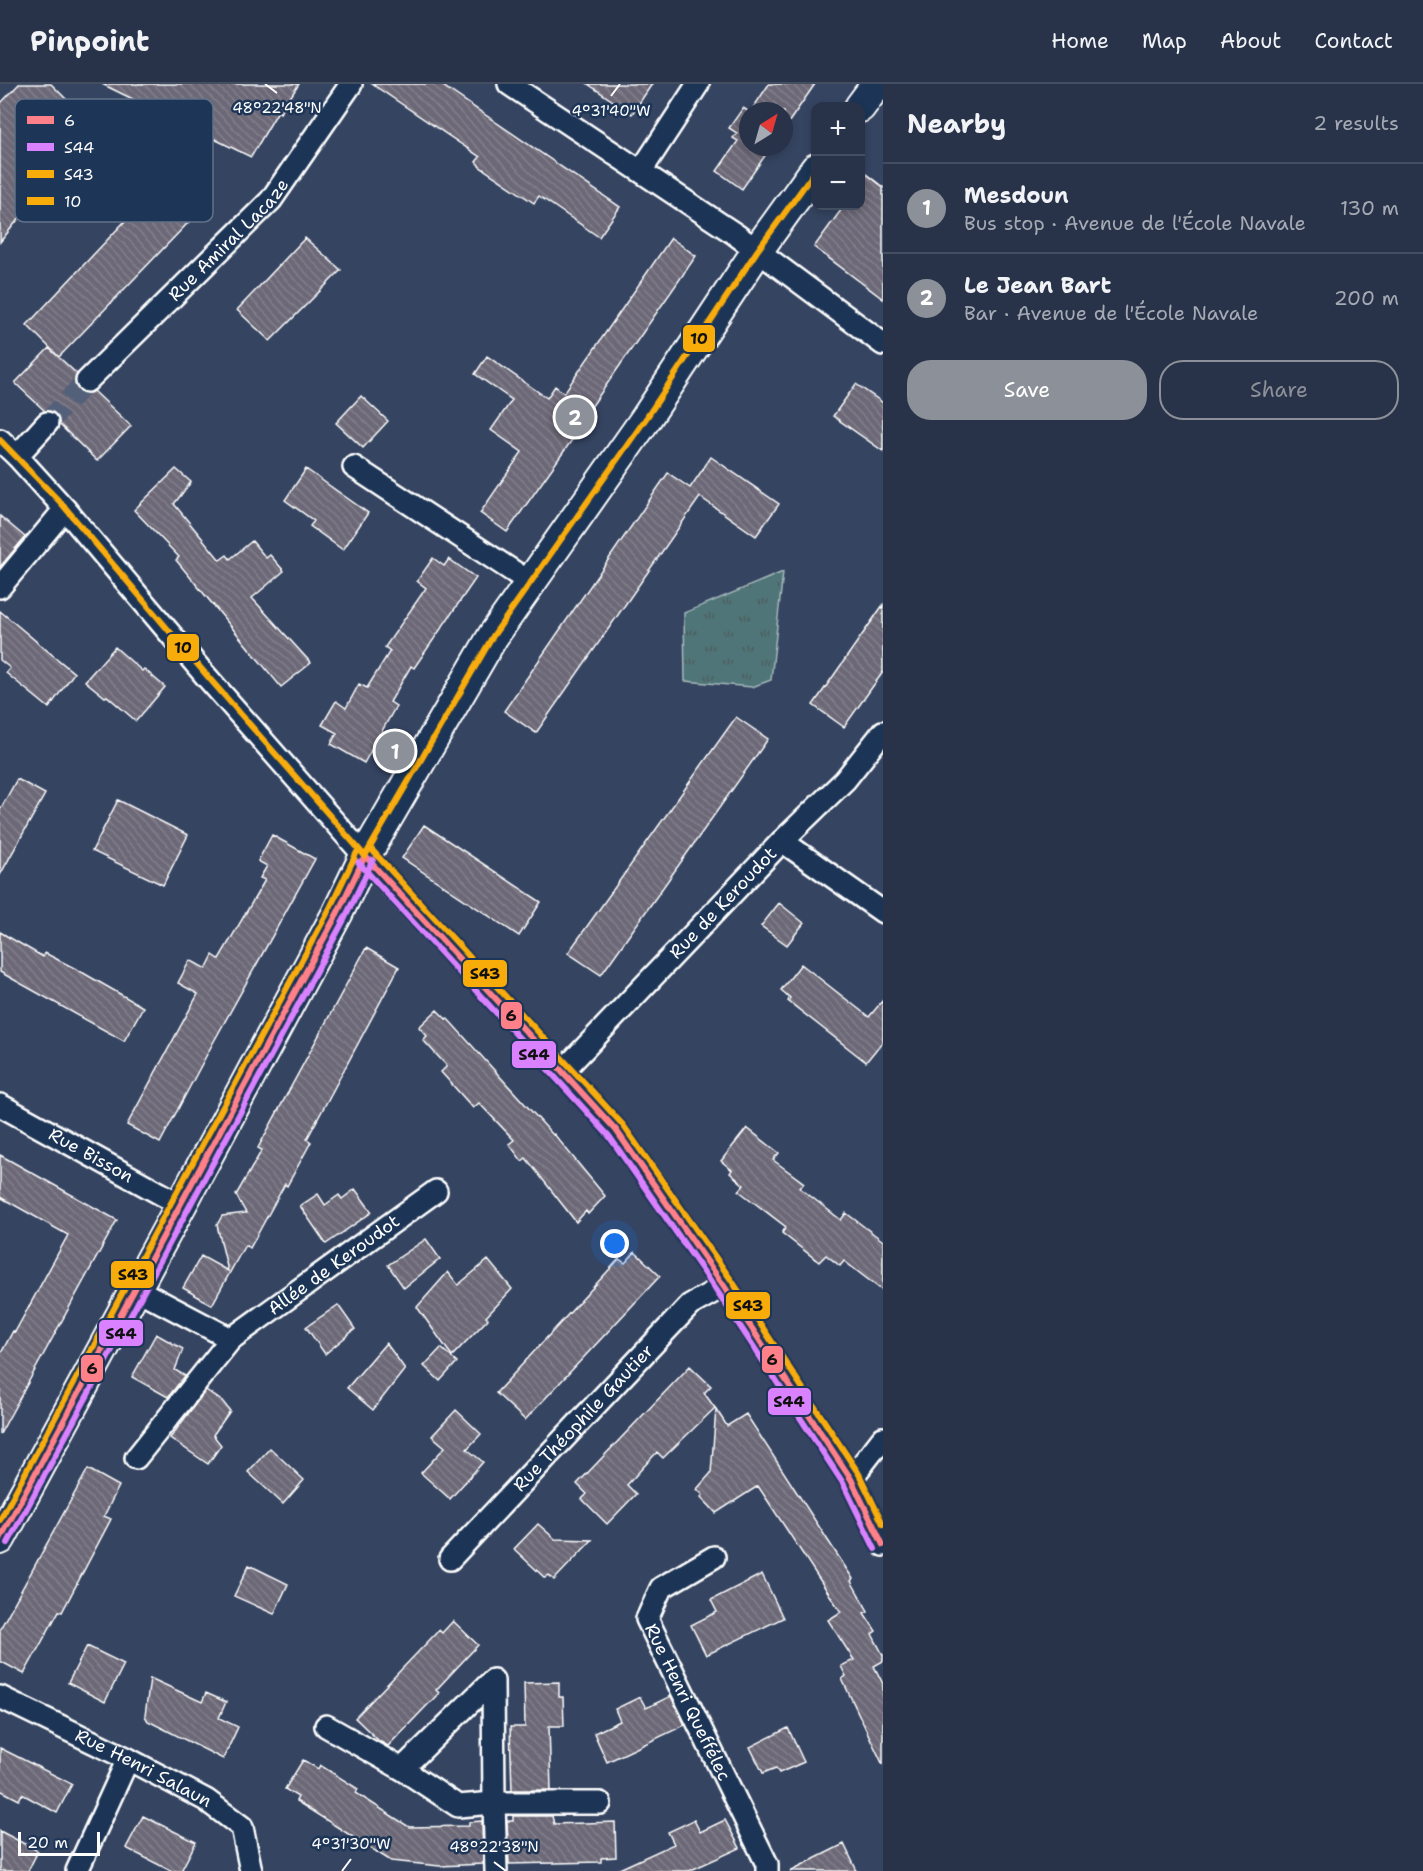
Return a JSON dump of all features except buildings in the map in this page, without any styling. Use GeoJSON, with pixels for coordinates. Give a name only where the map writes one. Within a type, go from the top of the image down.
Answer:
{"type":"FeatureCollection","features":[{"type":"Feature","properties":{"kind":"street","name":"Rue Amiral Lacaze"},"geometry":{"type":"LineString","coordinates":[[87,381],[271,200],[351,84]]}},
{"type":"Feature","properties":{"kind":"street"},"geometry":{"type":"LineString","coordinates":[[509,84],[735,234],[883,344]]}},
{"type":"Feature","properties":{"kind":"street"},"geometry":{"type":"LineString","coordinates":[[642,171],[698,84]]}},
{"type":"Feature","properties":{"kind":"street"},"geometry":{"type":"LineString","coordinates":[[864,102],[877,84]]}},
{"type":"Feature","properties":{"kind":"street"},"geometry":{"type":"LineString","coordinates":[[0,1539],[337,914],[364,856],[493,636],[647,417],[757,251],[811,176]]}},
{"type":"Feature","properties":{"kind":"street"},"geometry":{"type":"LineString","coordinates":[[17,456],[47,423]]}},
{"type":"Feature","properties":{"kind":"street"},"geometry":{"type":"LineString","coordinates":[[0,440],[65,509],[205,675],[364,856],[616,1130],[724,1286],[851,1479],[883,1545]]}},
{"type":"Feature","properties":{"kind":"street"},"geometry":{"type":"LineString","coordinates":[[354,466],[531,583]]}},
{"type":"Feature","properties":{"kind":"street"},"geometry":{"type":"LineString","coordinates":[[0,587],[65,509]]}},
{"type":"Feature","properties":{"kind":"street","name":"Rue de Keroudot"},"geometry":{"type":"LineString","coordinates":[[563,1071],[782,841],[845,780],[883,732]]}},
{"type":"Feature","properties":{"kind":"street"},"geometry":{"type":"LineString","coordinates":[[782,841],[883,912]]}},
{"type":"Feature","properties":{"kind":"street","name":"Rue Bisson"},"geometry":{"type":"LineString","coordinates":[[0,1105],[181,1205]]}},
{"type":"Feature","properties":{"kind":"street","name":"Allée de Keroudot"},"geometry":{"type":"LineString","coordinates":[[136,1458],[231,1339],[436,1191]]}},
{"type":"Feature","properties":{"kind":"street","name":"Rue Théophile Gautier"},"geometry":{"type":"LineString","coordinates":[[450,1559],[690,1305],[724,1286]]}},
{"type":"Feature","properties":{"kind":"street"},"geometry":{"type":"LineString","coordinates":[[136,1289],[231,1339]]}},
{"type":"Feature","properties":{"kind":"street"},"geometry":{"type":"LineString","coordinates":[[851,1479],[883,1438]]}},
{"type":"Feature","properties":{"kind":"street","name":"Rue Henri Queffélec"},"geometry":{"type":"LineString","coordinates":[[714,1557],[661,1588],[647,1619],[767,1864],[766,1871]]}},
{"type":"Feature","properties":{"kind":"street"},"geometry":{"type":"LineString","coordinates":[[402,1769],[493,1680],[496,1871]]}},
{"type":"Feature","properties":{"kind":"street","name":"Rue Henri Salaun"},"geometry":{"type":"LineString","coordinates":[[0,1697],[206,1800],[242,1827],[251,1871]]}},
{"type":"Feature","properties":{"kind":"street"},"geometry":{"type":"LineString","coordinates":[[326,1726],[402,1769],[458,1806],[494,1803],[600,1803]]}},
{"type":"Feature","properties":{"kind":"street"},"geometry":{"type":"LineString","coordinates":[[77,1871],[128,1759]]}},
{"type":"Feature","properties":{"kind":"green space"},"geometry":{"type":"Polygon","coordinates":[[[783,572],[771,680],[752,687],[685,681],[684,613],[783,572]]]}},
{"type":"Feature","properties":{"kind":"tunnel"},"geometry":{"type":"LineString","coordinates":[[47,423],[87,381]]}},
{"type":"Feature","properties":{"kind":"transit line","name":"10"},"geometry":{"type":"LineString","coordinates":[[365,856],[493,636],[647,417],[757,251],[811,177]]}},
{"type":"Feature","properties":{"kind":"transit line","name":"10"},"geometry":{"type":"LineString","coordinates":[[0,440],[62,504],[209,678],[365,856]]}},
{"type":"Feature","properties":{"kind":"transit line","name":"S43"},"geometry":{"type":"LineString","coordinates":[[372,850],[623,1125],[732,1281],[859,1474],[883,1524]]}},
{"type":"Feature","properties":{"kind":"transit line","name":"S43"},"geometry":{"type":"LineString","coordinates":[[0,1520],[329,910],[357,852]]}},
{"type":"Feature","properties":{"kind":"transit line","name":"6"},"geometry":{"type":"LineString","coordinates":[[365,856],[616,1130],[724,1286],[851,1479],[883,1545]]}},
{"type":"Feature","properties":{"kind":"transit line","name":"6"},"geometry":{"type":"LineString","coordinates":[[0,1539],[337,914],[365,856]]}},
{"type":"Feature","properties":{"kind":"transit line","name":"S44"},"geometry":{"type":"LineString","coordinates":[[8,1543],[345,918],[373,860]]}},
{"type":"Feature","properties":{"kind":"transit line","name":"S44"},"geometry":{"type":"LineString","coordinates":[[358,862],[609,1136],[717,1291],[843,1483],[875,1549]]}},
{"type":"Feature","properties":{"kind":"place","name":"Le Jean Bart"},"geometry":{"type":"Point","coordinates":[575,417]}},
{"type":"Feature","properties":{"kind":"place","name":"Mesdoun"},"geometry":{"type":"Point","coordinates":[395,751]}}]}
